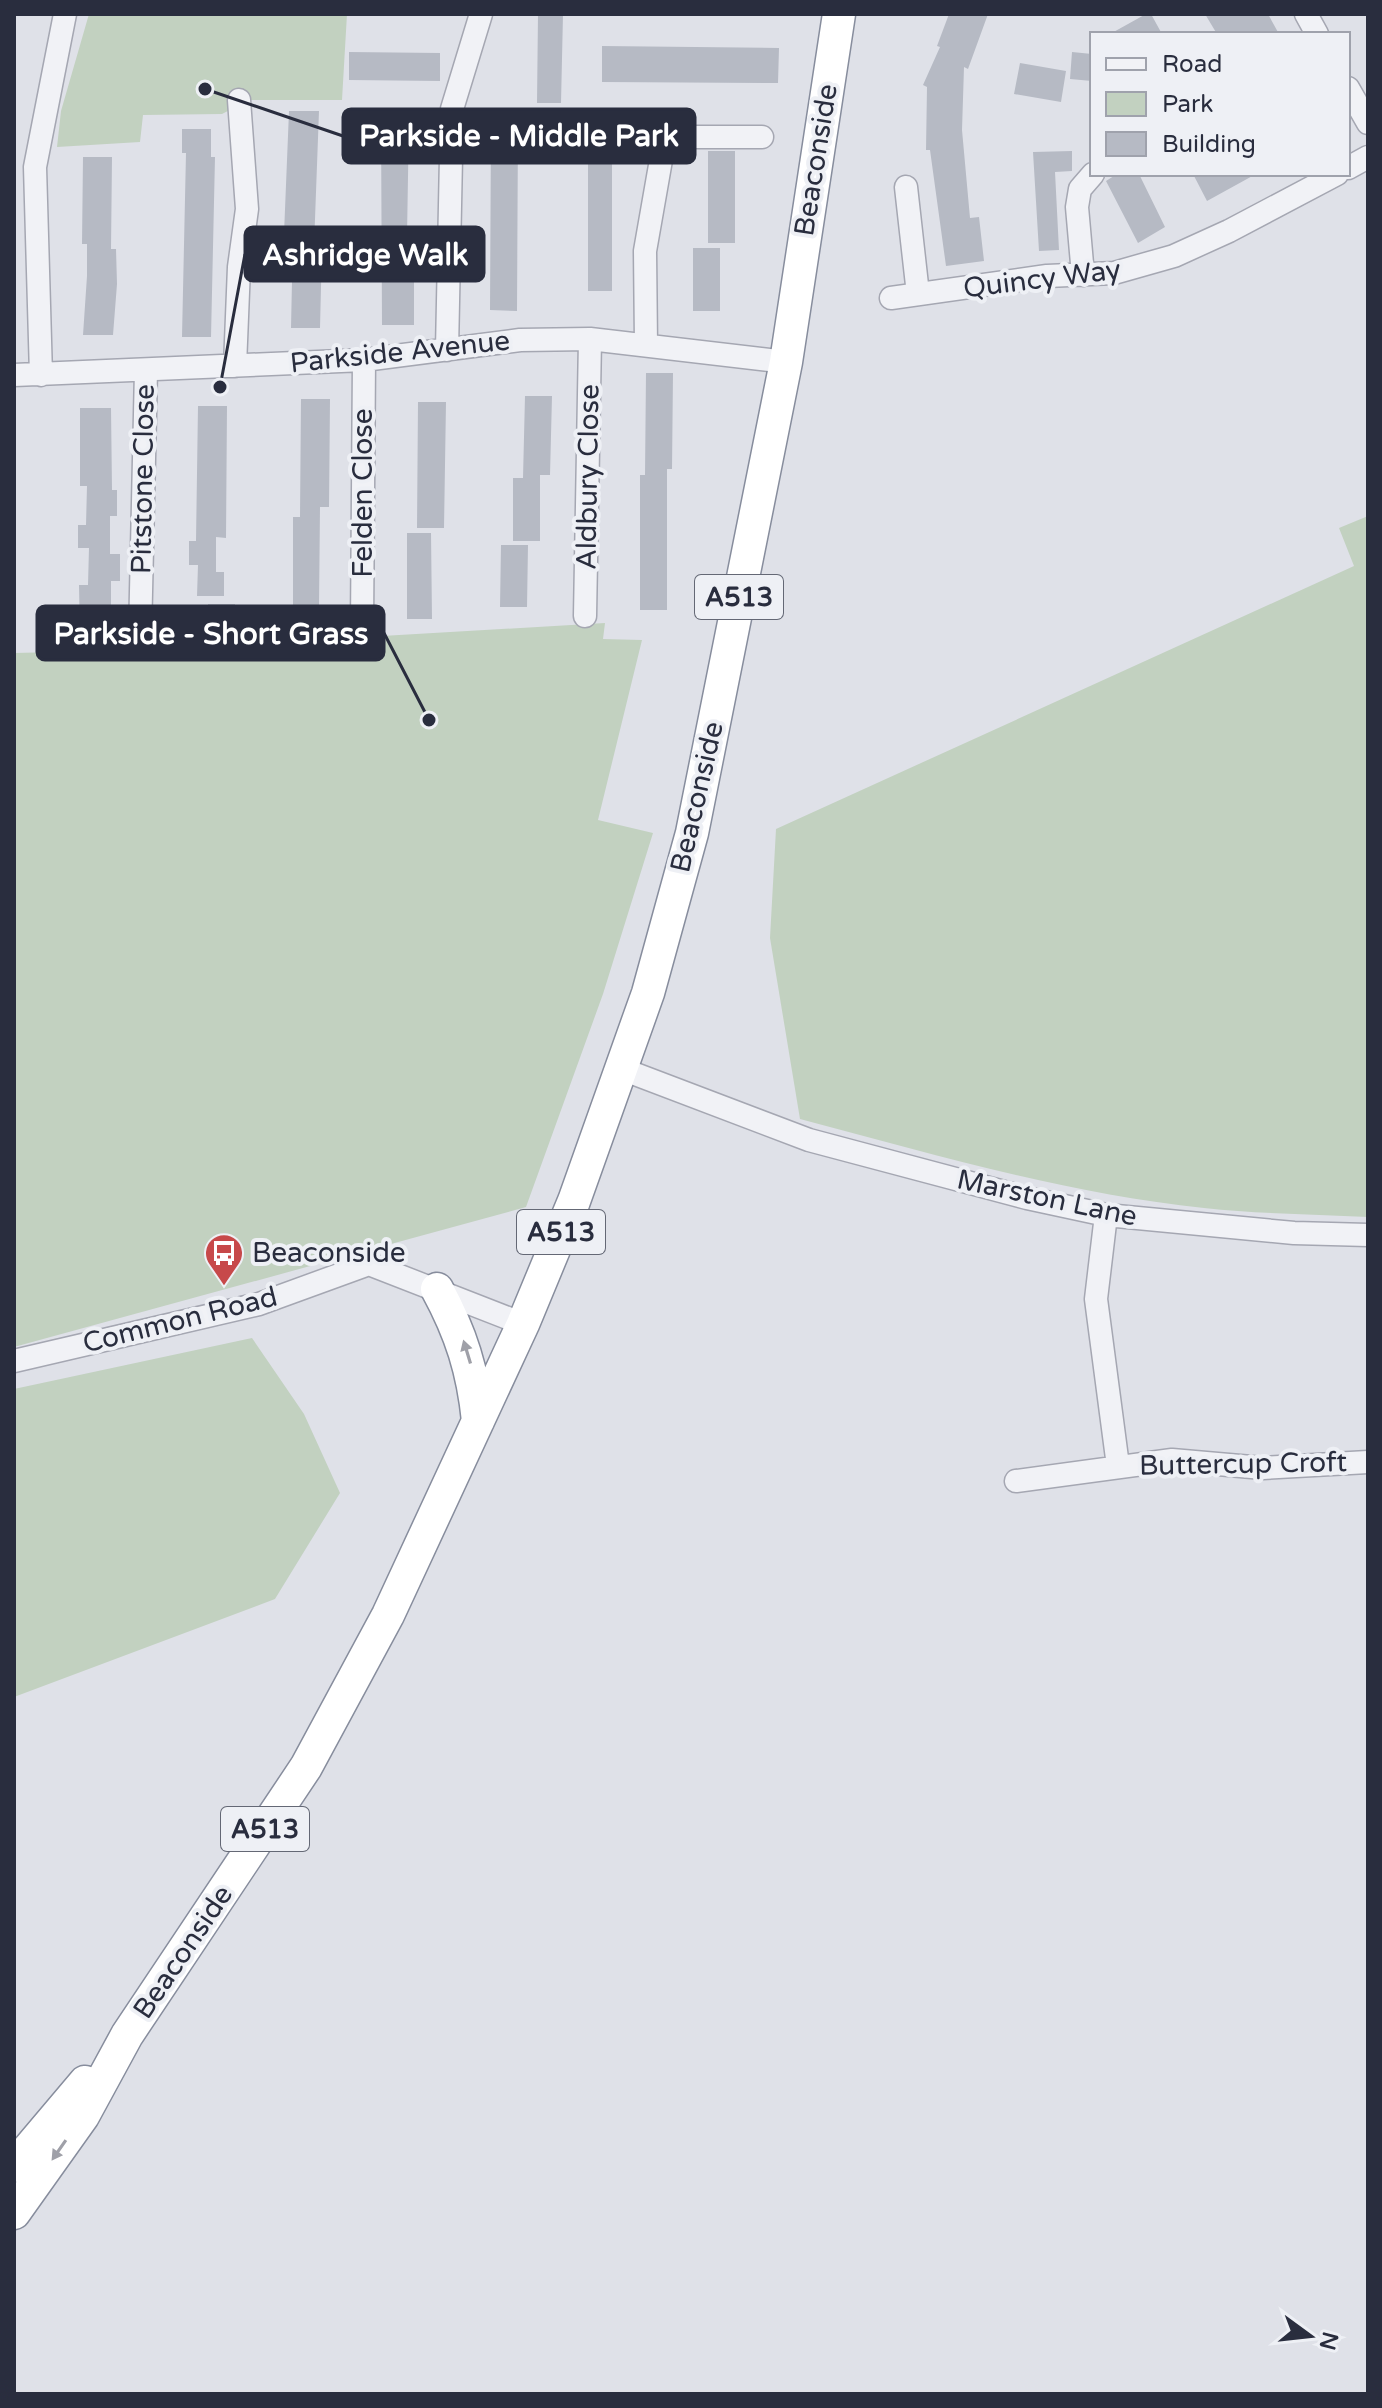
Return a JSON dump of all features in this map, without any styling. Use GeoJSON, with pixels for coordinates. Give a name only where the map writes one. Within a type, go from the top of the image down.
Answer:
{"type":"FeatureCollection","features":[{"type":"Feature","properties":{"kind":"highway","name":"Beaconside"},"geometry":{"type":"LineString","coordinates":[[14,2213],[83,2116],[127,2035],[306,1767],[388,1615],[523,1324],[574,1201],[622,1069],[692,833],[786,362],[839,14]]}},
{"type":"Feature","properties":{"kind":"highway"},"geometry":{"type":"LineString","coordinates":[[437,1289],[465,1345],[473,1374],[478,1421]]}},
{"type":"Feature","properties":{"kind":"highway","name":"Beaconside"},"geometry":{"type":"LineString","coordinates":[[14,2166],[127,2035]]}},
{"type":"Feature","properties":{"kind":"street"},"geometry":{"type":"LineString","coordinates":[[41,375],[24,167],[65,14]]}},
{"type":"Feature","properties":{"kind":"street"},"geometry":{"type":"LineString","coordinates":[[447,350],[452,109],[481,14]]}},
{"type":"Feature","properties":{"kind":"street"},"geometry":{"type":"LineString","coordinates":[[1306,14],[1316,32]]}},
{"type":"Feature","properties":{"kind":"street"},"geometry":{"type":"LineString","coordinates":[[1350,92],[1368,123]]}},
{"type":"Feature","properties":{"kind":"street"},"geometry":{"type":"LineString","coordinates":[[235,366],[239,267],[247,209],[239,100]]}},
{"type":"Feature","properties":{"kind":"street"},"geometry":{"type":"LineString","coordinates":[[632,137],[762,137]]}},
{"type":"Feature","properties":{"kind":"street"},"geometry":{"type":"LineString","coordinates":[[646,344],[645,251],[665,137]]}},
{"type":"Feature","properties":{"kind":"street"},"geometry":{"type":"LineString","coordinates":[[1350,167],[1368,157]]}},
{"type":"Feature","properties":{"kind":"street"},"geometry":{"type":"LineString","coordinates":[[1083,275],[1077,207],[1080,189],[1091,176]]}},
{"type":"Feature","properties":{"kind":"street","name":"Quincy Way"},"geometry":{"type":"LineString","coordinates":[[891,298],[1047,276],[1114,273],[1174,256],[1333,176]]}},
{"type":"Feature","properties":{"kind":"street"},"geometry":{"type":"LineString","coordinates":[[906,187],[918,294]]}},
{"type":"Feature","properties":{"kind":"street","name":"Parkside Avenue"},"geometry":{"type":"LineString","coordinates":[[14,375],[364,360],[520,340],[590,339],[786,362]]}},
{"type":"Feature","properties":{"kind":"street","name":"Aldbury Close"},"geometry":{"type":"LineString","coordinates":[[585,616],[590,339]]}},
{"type":"Feature","properties":{"kind":"street","name":"Felden Close"},"geometry":{"type":"LineString","coordinates":[[362,626],[364,360]]}},
{"type":"Feature","properties":{"kind":"street","name":"Pitstone Close"},"geometry":{"type":"LineString","coordinates":[[140,636],[146,370]]}},
{"type":"Feature","properties":{"kind":"street","name":"Marston Lane"},"geometry":{"type":"LineString","coordinates":[[622,1069],[809,1140],[878,1156],[890,1164],[1106,1215],[1294,1233],[1368,1235]]}},
{"type":"Feature","properties":{"kind":"street","name":"Buttercup Croft"},"geometry":{"type":"LineString","coordinates":[[1106,1215],[1096,1299],[1118,1466]]}},
{"type":"Feature","properties":{"kind":"street","name":"Common Road"},"geometry":{"type":"LineString","coordinates":[[14,1361],[259,1304],[369,1264],[523,1324]]}},
{"type":"Feature","properties":{"kind":"street","name":"Buttercup Croft"},"geometry":{"type":"LineString","coordinates":[[1016,1481],[1172,1460],[1263,1468],[1368,1462]]}},
{"type":"Feature","properties":{"kind":"green space"},"geometry":{"type":"Polygon","coordinates":[[[89,14],[347,14],[342,100],[249,100],[222,114],[143,115],[140,142],[57,147],[61,111],[89,14]]]}},
{"type":"Feature","properties":{"kind":"green space"},"geometry":{"type":"Polygon","coordinates":[[[1368,516],[1368,1217],[1265,1213],[1153,1202],[1051,1183],[800,1119],[770,938],[776,829],[1354,566],[1339,528],[1368,516]]]}},
{"type":"Feature","properties":{"kind":"green space"},"geometry":{"type":"Polygon","coordinates":[[[605,623],[603,639],[642,640],[598,820],[653,833],[603,994],[526,1207],[14,1347],[14,653],[143,650],[605,623]]]}},
{"type":"Feature","properties":{"kind":"green space"},"geometry":{"type":"Polygon","coordinates":[[[252,1338],[304,1414],[340,1493],[275,1599],[14,1697],[14,1389],[252,1338]]]}},
{"type":"Feature","properties":{"kind":"building"},"geometry":{"type":"Polygon","coordinates":[[[538,14],[563,14],[561,103],[537,103],[538,14]]]}},
{"type":"Feature","properties":{"kind":"building"},"geometry":{"type":"Polygon","coordinates":[[[949,14],[988,14],[968,69],[964,67],[962,130],[970,218],[979,217],[984,261],[946,266],[930,150],[926,150],[927,87],[923,85],[940,47],[937,46],[949,14]]]}},
{"type":"Feature","properties":{"kind":"building"},"geometry":{"type":"Polygon","coordinates":[[[1151,14],[1161,32],[1114,32],[1151,14]]]}},
{"type":"Feature","properties":{"kind":"building"},"geometry":{"type":"Polygon","coordinates":[[[1205,14],[1268,14],[1278,32],[1216,32],[1205,14]]]}},
{"type":"Feature","properties":{"kind":"building"},"geometry":{"type":"Polygon","coordinates":[[[602,46],[779,48],[778,83],[602,82],[602,46]]]}},
{"type":"Feature","properties":{"kind":"building"},"geometry":{"type":"Polygon","coordinates":[[[349,52],[440,53],[440,81],[349,80],[349,52]]]}},
{"type":"Feature","properties":{"kind":"building"},"geometry":{"type":"Polygon","coordinates":[[[1072,52],[1090,54],[1090,81],[1070,79],[1072,52]]]}},
{"type":"Feature","properties":{"kind":"building"},"geometry":{"type":"Polygon","coordinates":[[[1020,63],[1066,71],[1061,102],[1014,94],[1020,63]]]}},
{"type":"Feature","properties":{"kind":"building"},"geometry":{"type":"Polygon","coordinates":[[[289,111],[319,111],[314,246],[322,246],[320,328],[291,328],[293,234],[284,234],[289,111]]]}},
{"type":"Feature","properties":{"kind":"building"},"geometry":{"type":"Polygon","coordinates":[[[381,117],[409,117],[407,236],[414,236],[414,325],[382,325],[381,117]]]}},
{"type":"Feature","properties":{"kind":"building"},"geometry":{"type":"Polygon","coordinates":[[[491,123],[518,123],[517,311],[490,310],[491,123]]]}},
{"type":"Feature","properties":{"kind":"building"},"geometry":{"type":"Polygon","coordinates":[[[588,128],[612,128],[612,291],[588,291],[588,128]]]}},
{"type":"Feature","properties":{"kind":"building"},"geometry":{"type":"Polygon","coordinates":[[[182,129],[211,129],[211,157],[215,157],[211,337],[182,337],[186,153],[182,153],[182,129]]]}},
{"type":"Feature","properties":{"kind":"building"},"geometry":{"type":"Polygon","coordinates":[[[708,151],[735,151],[735,243],[708,243],[708,151]]]}},
{"type":"Feature","properties":{"kind":"building"},"geometry":{"type":"Polygon","coordinates":[[[1072,151],[1072,171],[1055,172],[1059,250],[1039,251],[1033,152],[1072,151]]]}},
{"type":"Feature","properties":{"kind":"building"},"geometry":{"type":"Polygon","coordinates":[[[83,157],[112,157],[111,249],[116,249],[117,284],[113,335],[83,335],[87,244],[82,244],[83,157]]]}},
{"type":"Feature","properties":{"kind":"building"},"geometry":{"type":"Polygon","coordinates":[[[1114,176],[1140,176],[1165,227],[1138,243],[1106,181],[1114,176]]]}},
{"type":"Feature","properties":{"kind":"building"},"geometry":{"type":"Polygon","coordinates":[[[1194,176],[1252,176],[1207,201],[1194,176]]]}},
{"type":"Feature","properties":{"kind":"building"},"geometry":{"type":"Polygon","coordinates":[[[693,248],[720,248],[720,311],[693,311],[693,248]]]}},
{"type":"Feature","properties":{"kind":"building"},"geometry":{"type":"Polygon","coordinates":[[[646,373],[673,373],[672,469],[667,469],[667,610],[640,610],[640,475],[645,475],[646,373]]]}},
{"type":"Feature","properties":{"kind":"building"},"geometry":{"type":"Polygon","coordinates":[[[525,396],[552,396],[550,475],[540,475],[540,541],[513,541],[513,478],[523,478],[525,396]]]}},
{"type":"Feature","properties":{"kind":"building"},"geometry":{"type":"Polygon","coordinates":[[[301,399],[330,399],[329,507],[320,507],[319,607],[293,607],[293,517],[300,517],[301,399]]]}},
{"type":"Feature","properties":{"kind":"building"},"geometry":{"type":"Polygon","coordinates":[[[418,402],[446,402],[444,528],[417,528],[418,402]]]}},
{"type":"Feature","properties":{"kind":"building"},"geometry":{"type":"Polygon","coordinates":[[[198,406],[227,406],[226,538],[216,537],[216,572],[224,572],[224,596],[197,596],[198,565],[189,565],[189,541],[196,541],[198,406]]]}},
{"type":"Feature","properties":{"kind":"building"},"geometry":{"type":"Polygon","coordinates":[[[80,408],[111,408],[112,490],[117,490],[117,516],[110,516],[110,554],[120,554],[120,581],[111,581],[111,637],[80,636],[79,585],[88,585],[89,548],[78,548],[78,525],[86,525],[87,486],[80,486],[80,408]]]}},
{"type":"Feature","properties":{"kind":"building"},"geometry":{"type":"Polygon","coordinates":[[[407,533],[431,533],[432,619],[407,619],[407,533]]]}},
{"type":"Feature","properties":{"kind":"building"},"geometry":{"type":"Polygon","coordinates":[[[501,545],[528,545],[527,607],[500,607],[501,545]]]}},
{"type":"Feature","properties":{"kind":"building"},"geometry":{"type":"Polygon","coordinates":[[[208,604],[235,604],[235,628],[208,628],[208,604]]]}},
{"type":"Feature","properties":{"kind":"place","name":"Parkside - Middle Park"},"geometry":{"type":"Point","coordinates":[205,89]}},
{"type":"Feature","properties":{"kind":"place","name":"Ashridge Walk"},"geometry":{"type":"Point","coordinates":[220,387]}},
{"type":"Feature","properties":{"kind":"place","name":"Parkside - Short Grass"},"geometry":{"type":"Point","coordinates":[429,720]}},
{"type":"Feature","properties":{"kind":"place","name":"Beaconside"},"geometry":{"type":"Point","coordinates":[224,1287]}}]}
